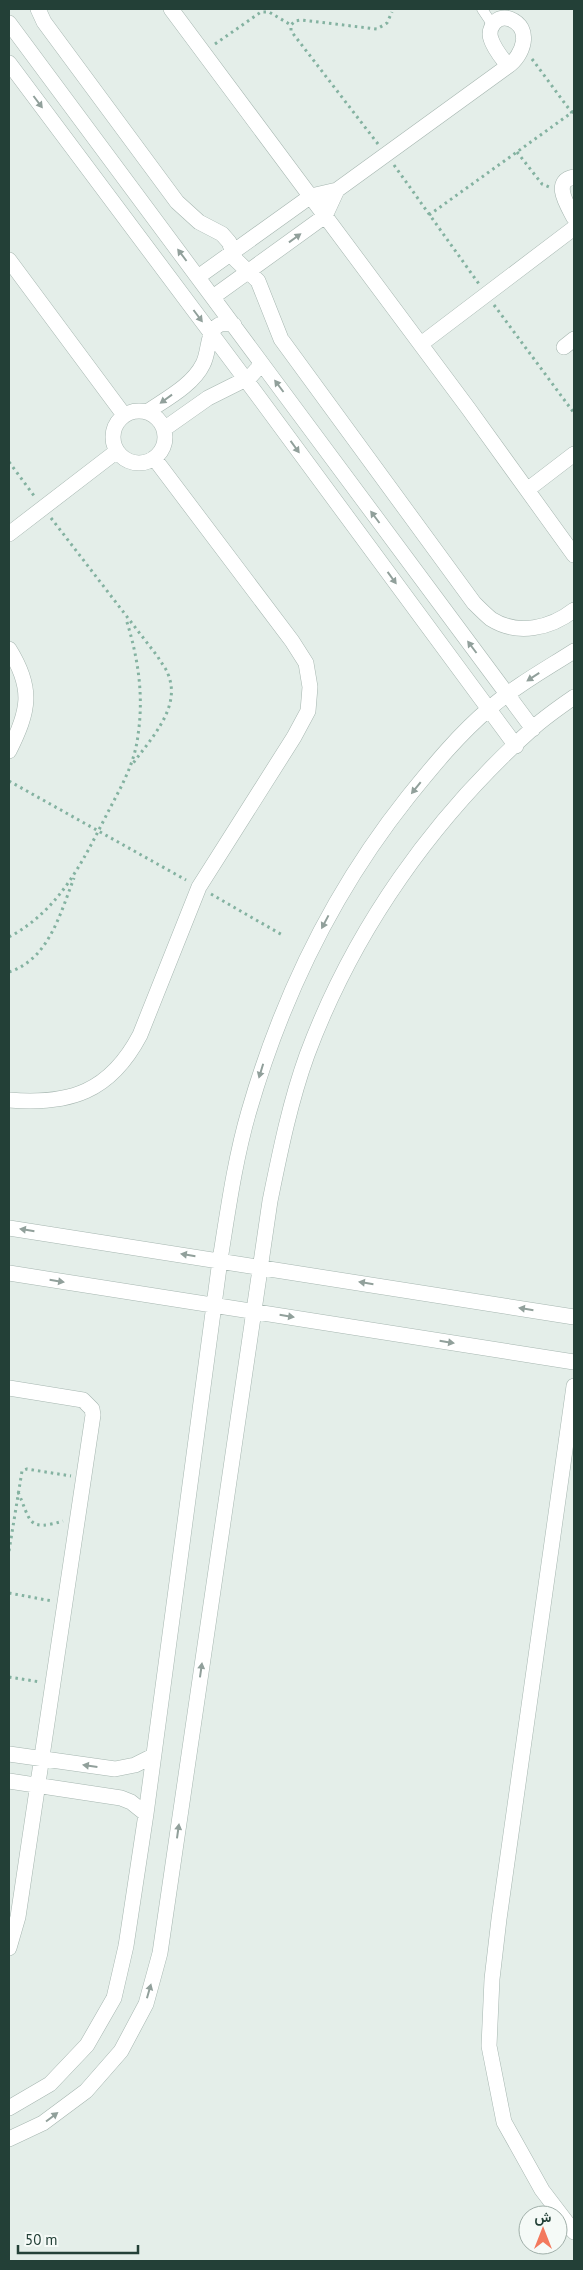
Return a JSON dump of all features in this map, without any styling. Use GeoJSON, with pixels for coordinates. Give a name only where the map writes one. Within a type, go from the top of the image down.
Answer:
{"type":"FeatureCollection","features":[{"type":"Feature","properties":{"kind":"street"},"geometry":{"type":"LineString","coordinates":[[38,9],[44,22],[176,202],[199,222],[222,234],[229,242],[236,260],[258,281],[281,339],[474,603],[492,619],[514,628],[538,628],[560,621],[574,610]]}},
{"type":"Feature","properties":{"kind":"street"},"geometry":{"type":"LineString","coordinates":[[171,9],[421,344],[574,555]]}},
{"type":"Feature","properties":{"kind":"street"},"geometry":{"type":"LineString","coordinates":[[198,277],[311,196],[337,190],[515,61],[524,47],[524,34],[516,23],[509,19],[500,19],[492,24],[489,33],[508,66]]}},
{"type":"Feature","properties":{"kind":"street"},"geometry":{"type":"LineString","coordinates":[[9,23],[532,728]]}},
{"type":"Feature","properties":{"kind":"street"},"geometry":{"type":"LineString","coordinates":[[9,63],[516,746]]}},
{"type":"Feature","properties":{"kind":"street"},"geometry":{"type":"LineString","coordinates":[[574,177],[565,182],[562,187],[562,194],[574,218]]}},
{"type":"Feature","properties":{"kind":"street"},"geometry":{"type":"LineString","coordinates":[[213,297],[325,216],[337,190]]}},
{"type":"Feature","properties":{"kind":"street"},"geometry":{"type":"LineString","coordinates":[[421,344],[574,228]]}},
{"type":"Feature","properties":{"kind":"street"},"geometry":{"type":"LineString","coordinates":[[257,235],[271,255]]}},
{"type":"Feature","properties":{"kind":"street"},"geometry":{"type":"LineString","coordinates":[[9,260],[124,416]]}},
{"type":"Feature","properties":{"kind":"street"},"geometry":{"type":"LineString","coordinates":[[147,412],[194,379],[203,365],[209,350],[211,334],[221,324],[228,323],[234,325]]}},
{"type":"Feature","properties":{"kind":"street"},"geometry":{"type":"LineString","coordinates":[[164,429],[208,398],[245,380],[258,368],[260,361]]}},
{"type":"Feature","properties":{"kind":"street"},"geometry":{"type":"LineString","coordinates":[[194,379],[208,398]]}},
{"type":"Feature","properties":{"kind":"street"},"geometry":{"type":"LineString","coordinates":[[132,412],[147,412],[154,416],[164,429],[165,440],[161,450],[154,458],[144,462],[134,462],[125,458],[118,451],[114,442],[114,432],[124,416],[132,412]]}},
{"type":"Feature","properties":{"kind":"street"},"geometry":{"type":"LineString","coordinates":[[9,534],[118,451]]}},
{"type":"Feature","properties":{"kind":"street"},"geometry":{"type":"LineString","coordinates":[[527,490],[574,454]]}},
{"type":"Feature","properties":{"kind":"street"},"geometry":{"type":"LineString","coordinates":[[9,1100],[45,1102],[70,1097],[92,1088],[112,1074],[129,1055],[140,1035],[199,887],[294,737],[308,710],[310,687],[306,663],[292,641],[154,458]]}},
{"type":"Feature","properties":{"kind":"street"},"geometry":{"type":"LineString","coordinates":[[9,649],[18,664],[24,684],[26,704],[22,724],[9,751]]}},
{"type":"Feature","properties":{"kind":"street"},"geometry":{"type":"LineString","coordinates":[[9,2108],[50,2084],[88,2045],[114,1998],[126,1946],[146,1814],[231,1190],[248,1113],[272,1037],[302,964],[340,894],[384,828],[433,766],[488,709],[507,694],[574,651]]}},
{"type":"Feature","properties":{"kind":"street"},"geometry":{"type":"LineString","coordinates":[[9,2139],[43,2123],[86,2091],[121,2051],[146,2004],[160,1952],[270,1201],[285,1127],[307,1055],[336,986],[372,920],[414,857],[462,799],[532,728],[574,697]]}},
{"type":"Feature","properties":{"kind":"street"},"geometry":{"type":"LineString","coordinates":[[9,1228],[261,1266],[574,1317]]}},
{"type":"Feature","properties":{"kind":"street"},"geometry":{"type":"LineString","coordinates":[[9,1273],[574,1362]]}},
{"type":"Feature","properties":{"kind":"street"},"geometry":{"type":"LineString","coordinates":[[574,1386],[499,1919],[492,1979],[489,2046],[504,2122],[542,2190],[574,2232]]}},
{"type":"Feature","properties":{"kind":"street"},"geometry":{"type":"LineString","coordinates":[[9,1388],[77,1398],[88,1404],[93,1415],[18,1917],[9,1948]]}},
{"type":"Feature","properties":{"kind":"street"},"geometry":{"type":"LineString","coordinates":[[9,1754],[115,1769],[135,1765],[154,1756]]}},
{"type":"Feature","properties":{"kind":"street"},"geometry":{"type":"LineString","coordinates":[[112,1796],[115,1769]]}},
{"type":"Feature","properties":{"kind":"street"},"geometry":{"type":"LineString","coordinates":[[9,1781],[112,1796],[131,1802],[146,1814]]}},
{"type":"Feature","properties":{"kind":"lane"},"geometry":{"type":"LineString","coordinates":[[482,9],[492,24]]}},
{"type":"Feature","properties":{"kind":"path"},"geometry":{"type":"LineString","coordinates":[[204,53],[261,12],[269,12],[291,25]]}},
{"type":"Feature","properties":{"kind":"path"},"geometry":{"type":"LineString","coordinates":[[291,25],[295,21],[301,20],[377,29],[387,23],[392,12]]}},
{"type":"Feature","properties":{"kind":"path"},"geometry":{"type":"LineString","coordinates":[[291,25],[291,30],[386,154],[574,413]]}},
{"type":"Feature","properties":{"kind":"path"},"geometry":{"type":"LineString","coordinates":[[429,215],[573,112],[524,47]]}},
{"type":"Feature","properties":{"kind":"path"},"geometry":{"type":"LineString","coordinates":[[517,152],[542,184],[552,188],[562,187]]}},
{"type":"Feature","properties":{"kind":"path"},"geometry":{"type":"LineString","coordinates":[[9,462],[168,674],[172,694],[168,714],[132,765],[76,875],[49,940],[36,956],[19,969],[9,972]]}},
{"type":"Feature","properties":{"kind":"path"},"geometry":{"type":"LineString","coordinates":[[125,616],[134,645],[141,697],[138,735],[132,765]]}},
{"type":"Feature","properties":{"kind":"path"},"geometry":{"type":"LineString","coordinates":[[9,781],[99,830]]}},
{"type":"Feature","properties":{"kind":"path"},"geometry":{"type":"LineString","coordinates":[[9,938],[20,932],[51,906],[76,875]]}},
{"type":"Feature","properties":{"kind":"path"},"geometry":{"type":"LineString","coordinates":[[9,1551],[21,1472],[24,1469],[84,1478]]}},
{"type":"Feature","properties":{"kind":"path"},"geometry":{"type":"LineString","coordinates":[[18,1491],[30,1519],[36,1525],[42,1527],[64,1521]]}},
{"type":"Feature","properties":{"kind":"path"},"geometry":{"type":"LineString","coordinates":[[9,1593],[52,1601]]}},
{"type":"Feature","properties":{"kind":"path"},"geometry":{"type":"LineString","coordinates":[[9,1677],[53,1684]]}}]}
